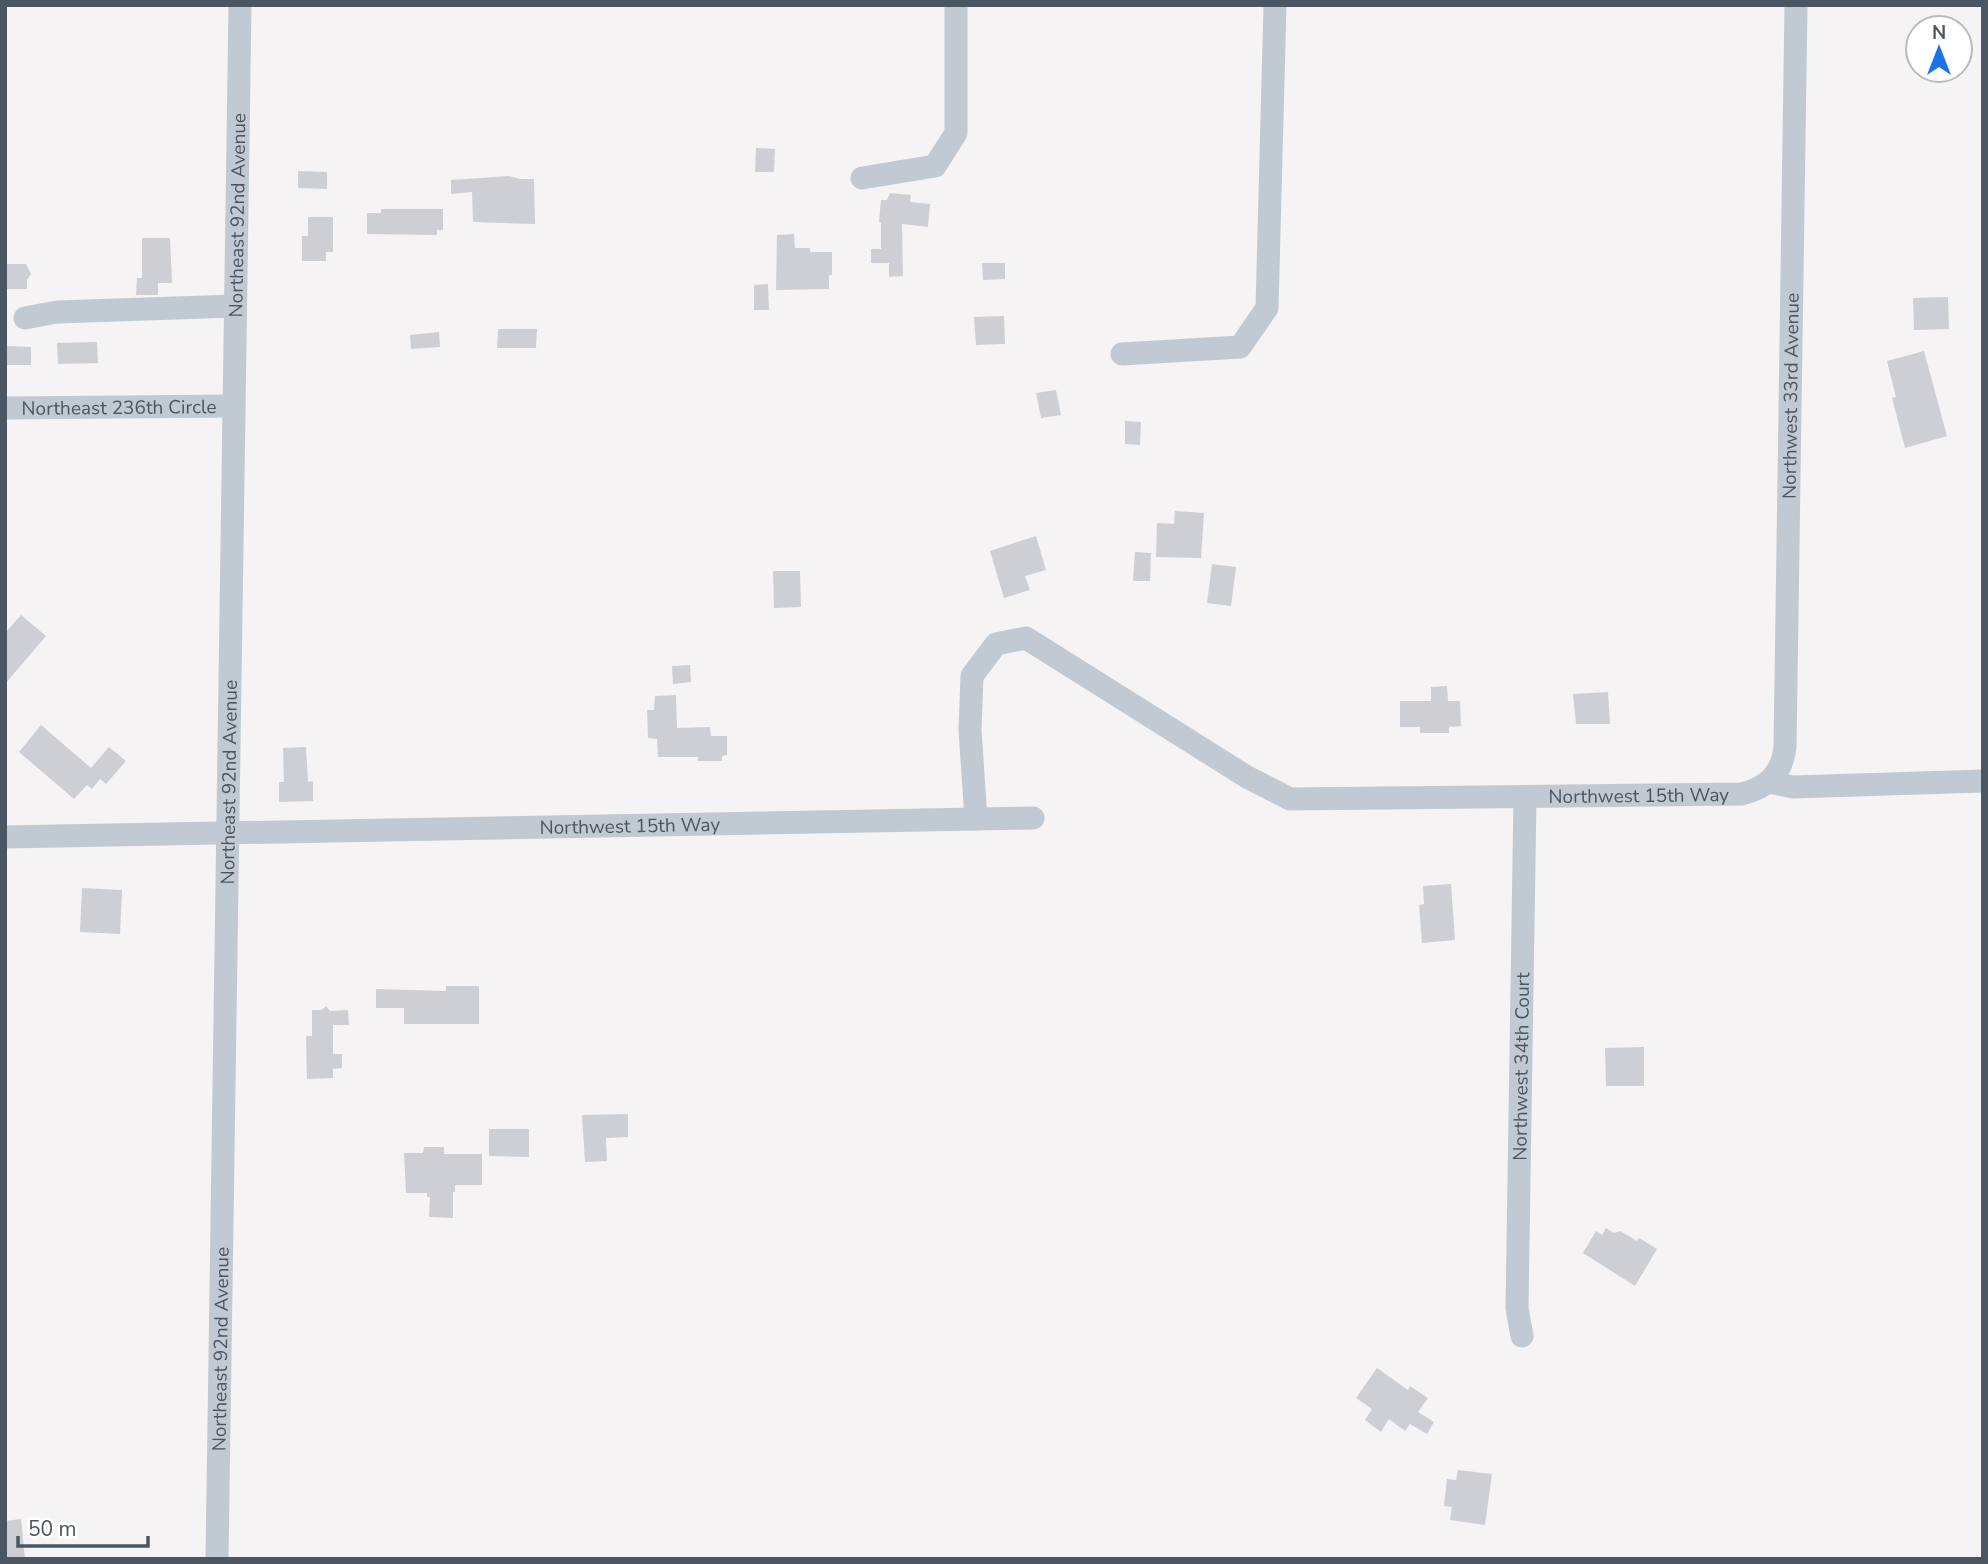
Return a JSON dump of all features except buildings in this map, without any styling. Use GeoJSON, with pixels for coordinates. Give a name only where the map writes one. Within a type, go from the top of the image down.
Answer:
{"type":"FeatureCollection","features":[{"type":"Feature","properties":{"kind":"street","name":"Northeast 92nd Avenue"},"geometry":{"type":"LineString","coordinates":[[217,1559],[240,5]]}},
{"type":"Feature","properties":{"kind":"street"},"geometry":{"type":"LineString","coordinates":[[862,178],[934,166],[956,133],[957,5]]}},
{"type":"Feature","properties":{"kind":"street"},"geometry":{"type":"LineString","coordinates":[[1122,354],[1240,347],[1267,308],[1275,5]]}},
{"type":"Feature","properties":{"kind":"street","name":"Northwest 33rd Avenue"},"geometry":{"type":"LineString","coordinates":[[1769,782],[1781,766],[1785,747],[1796,5]]}},
{"type":"Feature","properties":{"kind":"street"},"geometry":{"type":"LineString","coordinates":[[25,318],[57,312],[235,306]]}},
{"type":"Feature","properties":{"kind":"street","name":"Northeast 236th Circle"},"geometry":{"type":"LineString","coordinates":[[5,408],[234,406]]}},
{"type":"Feature","properties":{"kind":"street","name":"Northwest 15th Way"},"geometry":{"type":"LineString","coordinates":[[976,819],[970,730],[972,676],[996,644],[1026,638],[1247,777],[1290,799],[1741,793],[1755,790],[1769,782],[1793,787],[1983,781]]}},
{"type":"Feature","properties":{"kind":"street","name":"Northwest 34th Court"},"geometry":{"type":"LineString","coordinates":[[1522,1336],[1517,1308],[1525,797]]}},
{"type":"Feature","properties":{"kind":"street","name":"Northwest 15th Way"},"geometry":{"type":"LineString","coordinates":[[5,837],[1033,818]]}}]}
